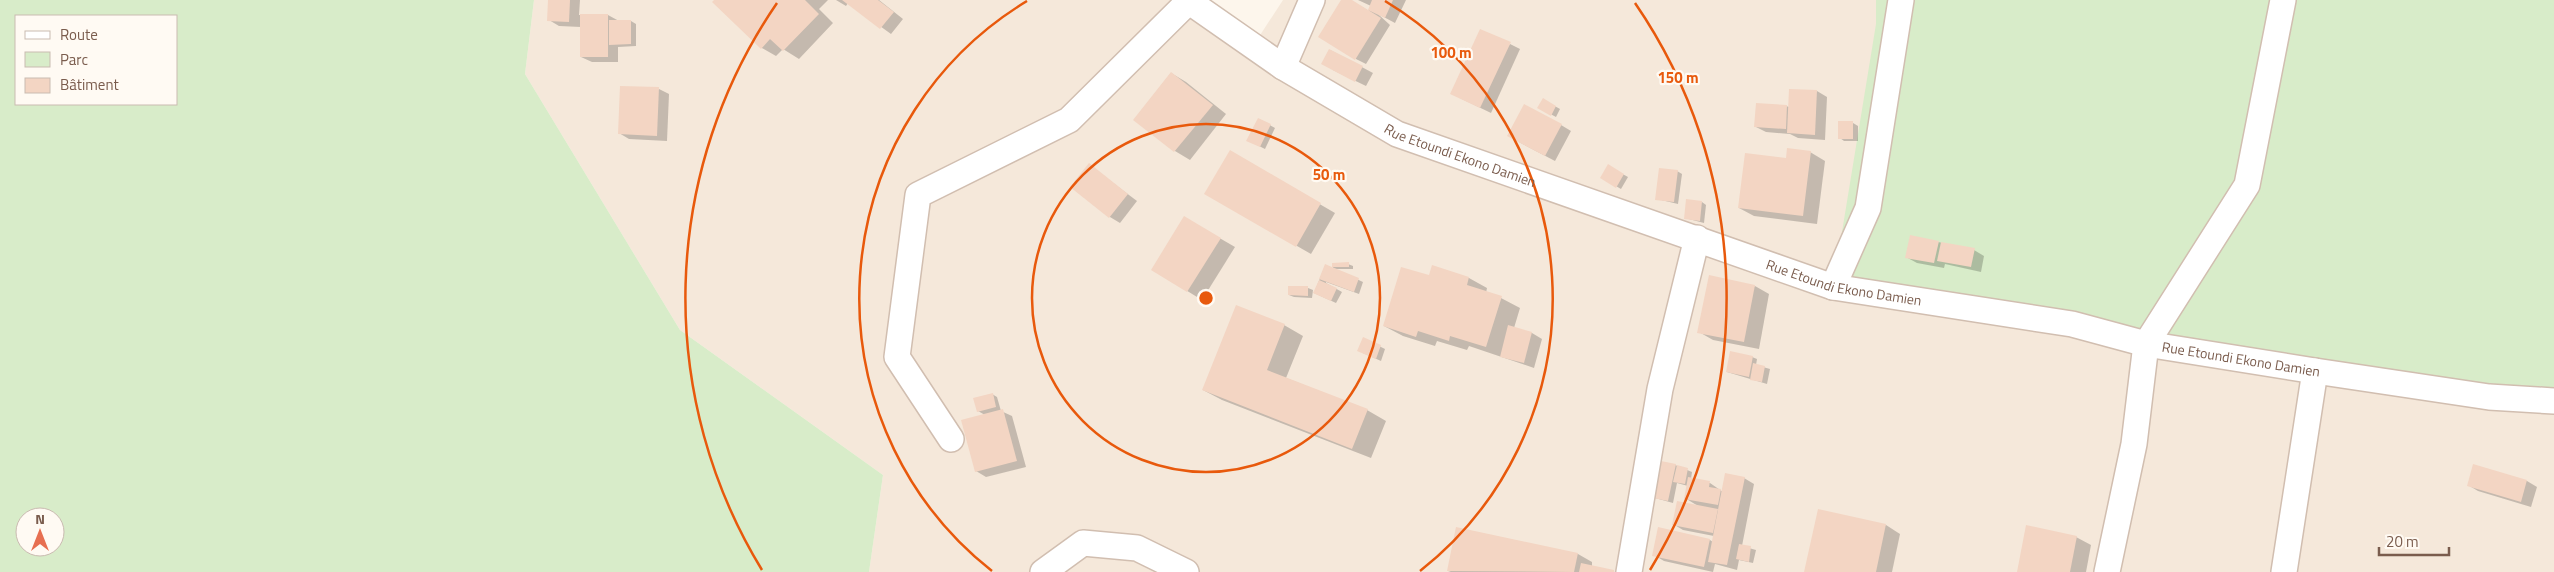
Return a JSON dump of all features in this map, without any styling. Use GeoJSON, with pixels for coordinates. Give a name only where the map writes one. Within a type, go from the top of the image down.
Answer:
{"type":"FeatureCollection","features":[{"type":"Feature","properties":{"kind":"street"},"geometry":{"type":"LineString","coordinates":[[1284,67],[1312,0]]}},
{"type":"Feature","properties":{"kind":"street"},"geometry":{"type":"LineString","coordinates":[[1833,287],[1868,208],[1901,0]]}},
{"type":"Feature","properties":{"kind":"street"},"geometry":{"type":"LineString","coordinates":[[2107,572],[2134,444],[2146,344],[2247,185],[2283,0]]}},
{"type":"Feature","properties":{"kind":"street"},"geometry":{"type":"LineString","coordinates":[[951,439],[896,357],[918,195],[1069,120],[1188,1]]}},
{"type":"Feature","properties":{"kind":"street","name":"Rue Etoundi Ekono Damien"},"geometry":{"type":"LineString","coordinates":[[1188,1],[1284,67],[1397,134],[1833,287],[2072,324],[2146,344],[2315,371],[2488,397],[2554,401]]}},
{"type":"Feature","properties":{"kind":"street"},"geometry":{"type":"LineString","coordinates":[[1629,572],[1660,389],[1697,238]]}},
{"type":"Feature","properties":{"kind":"street"},"geometry":{"type":"LineString","coordinates":[[2284,572],[2315,371]]}},
{"type":"Feature","properties":{"kind":"street"},"geometry":{"type":"LineString","coordinates":[[1043,572],[1083,543],[1137,548],[1186,572]]}},
{"type":"Feature","properties":{"kind":"shaded area"},"geometry":{"type":"Polygon","coordinates":[[[534,0],[1205,0],[1253,46],[1283,0],[1876,0],[1876,24],[2554,401],[2554,572],[869,572],[883,475],[680,330],[525,74],[534,0]]]}},
{"type":"Feature","properties":{"kind":"green space"},"geometry":{"type":"Polygon","coordinates":[[[0,0],[534,0],[525,74],[680,330],[883,475],[869,572],[0,572],[0,0]]]}},
{"type":"Feature","properties":{"kind":"green space"},"geometry":{"type":"Polygon","coordinates":[[[1876,0],[2554,0],[2554,401],[1833,287],[1876,24],[1876,0]]]}},
{"type":"Feature","properties":{"kind":"building"},"geometry":{"type":"Polygon","coordinates":[[[548,0],[570,0],[569,22],[547,21],[548,0]]]}},
{"type":"Feature","properties":{"kind":"building"},"geometry":{"type":"Polygon","coordinates":[[[714,0],[805,0],[819,14],[783,51],[770,39],[761,49],[712,2],[714,0]]]}},
{"type":"Feature","properties":{"kind":"building"},"geometry":{"type":"Polygon","coordinates":[[[842,0],[878,0],[894,12],[880,29],[842,0]]]}},
{"type":"Feature","properties":{"kind":"building"},"geometry":{"type":"Polygon","coordinates":[[[1341,0],[1352,0],[1381,18],[1355,60],[1318,37],[1341,0]]]}},
{"type":"Feature","properties":{"kind":"building"},"geometry":{"type":"Polygon","coordinates":[[[1372,0],[1393,0],[1385,18],[1368,10],[1372,0]]]}},
{"type":"Feature","properties":{"kind":"building"},"geometry":{"type":"Polygon","coordinates":[[[580,14],[608,14],[608,57],[580,57],[580,14]]]}},
{"type":"Feature","properties":{"kind":"building"},"geometry":{"type":"Polygon","coordinates":[[[609,20],[631,20],[631,44],[609,45],[609,20]]]}},
{"type":"Feature","properties":{"kind":"building"},"geometry":{"type":"Polygon","coordinates":[[[1480,29],[1511,42],[1480,108],[1450,94],[1480,29]]]}},
{"type":"Feature","properties":{"kind":"building"},"geometry":{"type":"Polygon","coordinates":[[[1329,49],[1363,66],[1355,82],[1321,64],[1329,49]]]}},
{"type":"Feature","properties":{"kind":"building"},"geometry":{"type":"Polygon","coordinates":[[[1171,72],[1213,105],[1174,152],[1133,120],[1171,72]]]}},
{"type":"Feature","properties":{"kind":"building"},"geometry":{"type":"Polygon","coordinates":[[[620,86],[659,87],[657,136],[618,134],[620,86]]]}},
{"type":"Feature","properties":{"kind":"building"},"geometry":{"type":"Polygon","coordinates":[[[1789,89],[1817,90],[1815,135],[1787,133],[1789,89]]]}},
{"type":"Feature","properties":{"kind":"building"},"geometry":{"type":"Polygon","coordinates":[[[1543,98],[1556,106],[1551,116],[1537,108],[1543,98]]]}},
{"type":"Feature","properties":{"kind":"building"},"geometry":{"type":"Polygon","coordinates":[[[1756,103],[1787,105],[1786,129],[1754,127],[1756,103]]]}},
{"type":"Feature","properties":{"kind":"building"},"geometry":{"type":"Polygon","coordinates":[[[1524,104],[1562,124],[1545,156],[1507,136],[1524,104]]]}},
{"type":"Feature","properties":{"kind":"building"},"geometry":{"type":"Polygon","coordinates":[[[1258,118],[1271,124],[1260,147],[1246,141],[1258,118]]]}},
{"type":"Feature","properties":{"kind":"building"},"geometry":{"type":"Polygon","coordinates":[[[1838,121],[1853,121],[1853,139],[1838,139],[1838,121]]]}},
{"type":"Feature","properties":{"kind":"building"},"geometry":{"type":"Polygon","coordinates":[[[1787,148],[1811,151],[1803,216],[1738,208],[1745,153],[1786,158],[1787,148]]]}},
{"type":"Feature","properties":{"kind":"building"},"geometry":{"type":"Polygon","coordinates":[[[1230,150],[1321,203],[1296,247],[1204,194],[1230,150]]]}},
{"type":"Feature","properties":{"kind":"building"},"geometry":{"type":"Polygon","coordinates":[[[1089,163],[1128,194],[1109,218],[1070,187],[1089,163]]]}},
{"type":"Feature","properties":{"kind":"building"},"geometry":{"type":"Polygon","coordinates":[[[1608,164],[1624,174],[1616,188],[1600,178],[1608,164]]]}},
{"type":"Feature","properties":{"kind":"building"},"geometry":{"type":"Polygon","coordinates":[[[1659,168],[1678,170],[1674,202],[1655,200],[1659,168]]]}},
{"type":"Feature","properties":{"kind":"building"},"geometry":{"type":"Polygon","coordinates":[[[1686,199],[1702,201],[1700,221],[1684,219],[1686,199]]]}},
{"type":"Feature","properties":{"kind":"building"},"geometry":{"type":"Polygon","coordinates":[[[1184,216],[1221,238],[1187,292],[1151,270],[1184,216]]]}},
{"type":"Feature","properties":{"kind":"building"},"geometry":{"type":"Polygon","coordinates":[[[1910,235],[1939,241],[1934,263],[1905,258],[1910,235]]]}},
{"type":"Feature","properties":{"kind":"building"},"geometry":{"type":"Polygon","coordinates":[[[1941,242],[1975,248],[1971,267],[1937,261],[1941,242]]]}},
{"type":"Feature","properties":{"kind":"building"},"geometry":{"type":"Polygon","coordinates":[[[1349,262],[1349,267],[1332,267],[1332,263],[1349,262]]]}},
{"type":"Feature","properties":{"kind":"building"},"geometry":{"type":"Polygon","coordinates":[[[1325,264],[1359,278],[1354,292],[1319,279],[1325,264]]]}},
{"type":"Feature","properties":{"kind":"building"},"geometry":{"type":"Polygon","coordinates":[[[1432,265],[1469,277],[1467,285],[1502,296],[1486,347],[1450,336],[1449,341],[1418,331],[1416,337],[1383,326],[1401,267],[1429,275],[1432,265]]]}},
{"type":"Feature","properties":{"kind":"building"},"geometry":{"type":"Polygon","coordinates":[[[1709,275],[1755,285],[1744,342],[1697,333],[1709,275]]]}},
{"type":"Feature","properties":{"kind":"building"},"geometry":{"type":"Polygon","coordinates":[[[1319,280],[1337,288],[1331,301],[1313,293],[1319,280]]]}},
{"type":"Feature","properties":{"kind":"building"},"geometry":{"type":"Polygon","coordinates":[[[1288,286],[1308,286],[1308,296],[1288,295],[1288,286]]]}},
{"type":"Feature","properties":{"kind":"building"},"geometry":{"type":"Polygon","coordinates":[[[1236,305],[1285,324],[1267,370],[1368,409],[1352,449],[1202,390],[1236,305]]]}},
{"type":"Feature","properties":{"kind":"building"},"geometry":{"type":"Polygon","coordinates":[[[1508,325],[1532,332],[1524,363],[1500,357],[1508,325]]]}},
{"type":"Feature","properties":{"kind":"building"},"geometry":{"type":"Polygon","coordinates":[[[1363,337],[1381,345],[1376,359],[1357,351],[1363,337]]]}},
{"type":"Feature","properties":{"kind":"building"},"geometry":{"type":"Polygon","coordinates":[[[1730,351],[1753,356],[1749,377],[1726,372],[1730,351]]]}},
{"type":"Feature","properties":{"kind":"building"},"geometry":{"type":"Polygon","coordinates":[[[1753,363],[1765,366],[1762,382],[1750,380],[1753,363]]]}},
{"type":"Feature","properties":{"kind":"building"},"geometry":{"type":"Polygon","coordinates":[[[993,393],[996,407],[977,412],[973,398],[993,393]]]}},
{"type":"Feature","properties":{"kind":"building"},"geometry":{"type":"Polygon","coordinates":[[[1003,409],[1017,461],[975,472],[961,420],[1003,409]]]}},
{"type":"Feature","properties":{"kind":"building"},"geometry":{"type":"Polygon","coordinates":[[[1661,461],[1676,464],[1668,501],[1653,498],[1661,461]]]}},
{"type":"Feature","properties":{"kind":"building"},"geometry":{"type":"Polygon","coordinates":[[[2473,464],[2527,480],[2521,502],[2467,486],[2473,464]]]}},
{"type":"Feature","properties":{"kind":"building"},"geometry":{"type":"Polygon","coordinates":[[[1677,465],[1688,468],[1685,484],[1673,482],[1677,465]]]}},
{"type":"Feature","properties":{"kind":"building"},"geometry":{"type":"Polygon","coordinates":[[[1725,473],[1745,477],[1727,565],[1708,562],[1725,473]]]}},
{"type":"Feature","properties":{"kind":"building"},"geometry":{"type":"Polygon","coordinates":[[[1688,477],[1710,481],[1709,487],[1721,489],[1718,505],[1684,499],[1688,477]]]}},
{"type":"Feature","properties":{"kind":"building"},"geometry":{"type":"Polygon","coordinates":[[[1677,501],[1718,509],[1713,533],[1672,525],[1677,501]]]}},
{"type":"Feature","properties":{"kind":"building"},"geometry":{"type":"Polygon","coordinates":[[[1818,509],[1886,524],[1876,572],[1804,572],[1818,509]]]}},
{"type":"Feature","properties":{"kind":"building"},"geometry":{"type":"Polygon","coordinates":[[[2026,525],[2077,536],[2070,572],[2017,572],[2026,525]]]}},
{"type":"Feature","properties":{"kind":"building"},"geometry":{"type":"Polygon","coordinates":[[[1456,527],[1578,553],[1574,572],[1447,571],[1456,527]]]}},
{"type":"Feature","properties":{"kind":"building"},"geometry":{"type":"Polygon","coordinates":[[[1658,527],[1710,539],[1704,567],[1652,556],[1658,527]]]}},
{"type":"Feature","properties":{"kind":"building"},"geometry":{"type":"Polygon","coordinates":[[[1739,544],[1751,546],[1749,562],[1736,559],[1739,544]]]}},
{"type":"Feature","properties":{"kind":"building"},"geometry":{"type":"Polygon","coordinates":[[[1581,563],[1614,570],[1614,572],[1579,572],[1581,563]]]}}]}
